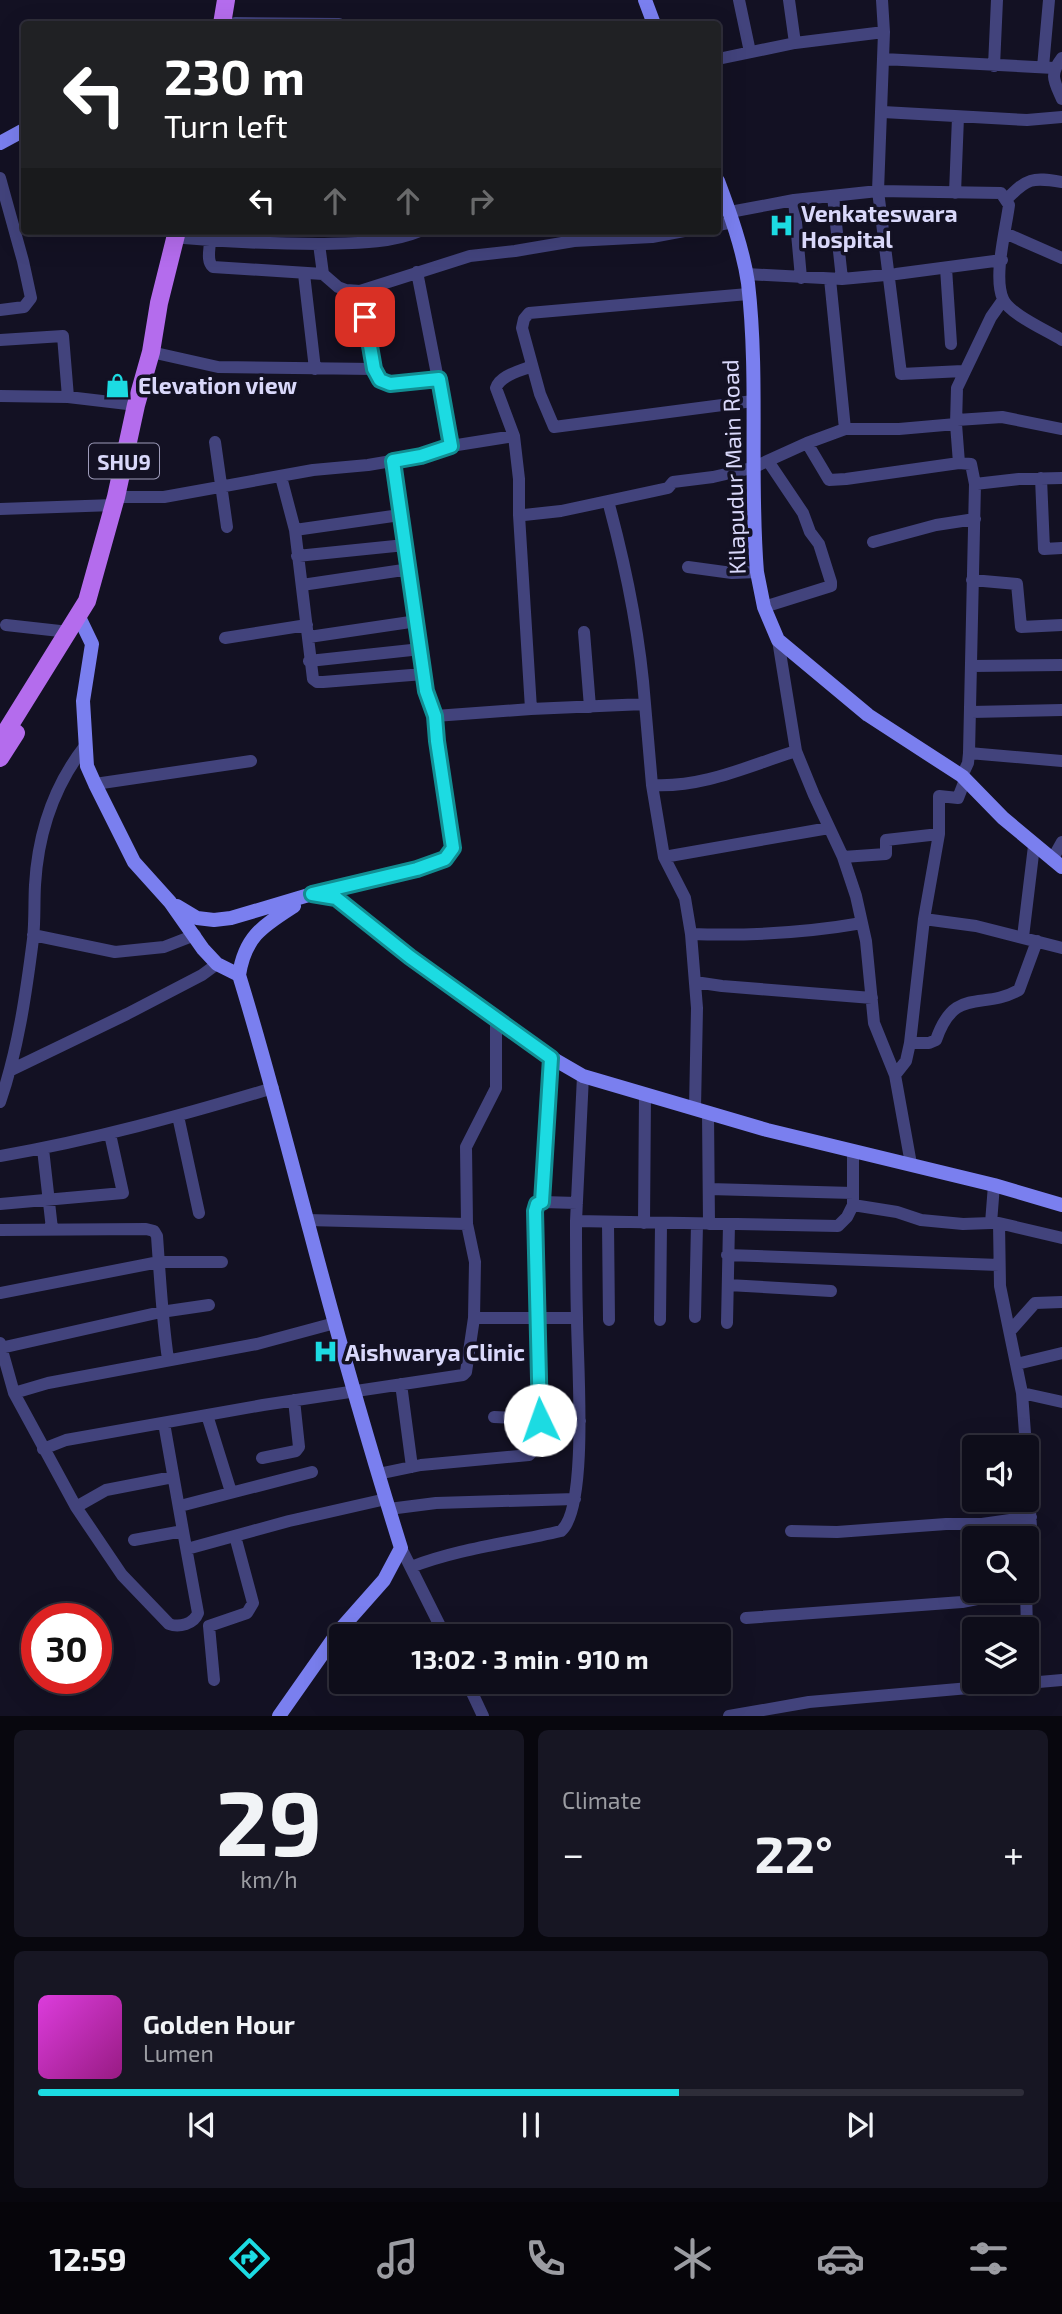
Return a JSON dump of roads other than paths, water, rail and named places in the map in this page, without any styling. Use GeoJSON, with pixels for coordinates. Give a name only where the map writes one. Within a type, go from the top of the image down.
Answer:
{"type":"FeatureCollection","features":[{"type":"Feature","properties":{"kind":"main road"},"geometry":{"type":"LineString","coordinates":[[226,0],[228,21]]}},
{"type":"Feature","properties":{"kind":"main road","name":"SHU9"},"geometry":{"type":"LineString","coordinates":[[0,758],[56,673],[87,600],[115,501],[136,405],[151,352],[159,303],[180,235]]}},
{"type":"Feature","properties":{"kind":"main road","name":"SHU9"},"geometry":{"type":"LineString","coordinates":[[0,741],[79,617]]}},
{"type":"Feature","properties":{"kind":"street"},"geometry":{"type":"LineString","coordinates":[[645,0],[653,21]]}},
{"type":"Feature","properties":{"kind":"street"},"geometry":{"type":"LineString","coordinates":[[739,0],[750,52]]}},
{"type":"Feature","properties":{"kind":"street"},"geometry":{"type":"LineString","coordinates":[[789,0],[795,43]]}},
{"type":"Feature","properties":{"kind":"street"},"geometry":{"type":"LineString","coordinates":[[882,0],[883,112],[878,191],[901,374],[963,371]]}},
{"type":"Feature","properties":{"kind":"street"},"geometry":{"type":"LineString","coordinates":[[994,66],[997,0]]}},
{"type":"Feature","properties":{"kind":"street"},"geometry":{"type":"LineString","coordinates":[[1049,0],[1055,84],[1062,99]]}},
{"type":"Feature","properties":{"kind":"street"},"geometry":{"type":"LineString","coordinates":[[721,58],[795,43],[884,32]]}},
{"type":"Feature","properties":{"kind":"street"},"geometry":{"type":"LineString","coordinates":[[883,59],[994,66],[1053,65]]}},
{"type":"Feature","properties":{"kind":"street"},"geometry":{"type":"LineString","coordinates":[[883,112],[1027,120],[1062,117]]}},
{"type":"Feature","properties":{"kind":"street"},"geometry":{"type":"LineString","coordinates":[[955,193],[958,117]]}},
{"type":"Feature","properties":{"kind":"street"},"geometry":{"type":"LineString","coordinates":[[0,142],[21,132]]}},
{"type":"Feature","properties":{"kind":"street"},"geometry":{"type":"LineString","coordinates":[[0,178],[31,298],[24,307],[0,310]]}},
{"type":"Feature","properties":{"kind":"street"},"geometry":{"type":"LineString","coordinates":[[1006,200],[1022,183],[1037,179],[1062,183]]}},
{"type":"Feature","properties":{"kind":"street","name":"Kilapudur Main Road"},"geometry":{"type":"LineString","coordinates":[[721,189],[746,274],[757,572],[765,607],[778,640],[868,715],[964,778],[1034,846],[1057,864]]}},
{"type":"Feature","properties":{"kind":"street"},"geometry":{"type":"LineString","coordinates":[[721,223],[731,217],[794,200],[878,191],[1001,193],[1009,205],[1000,276],[1003,300],[1014,311],[1062,340]]}},
{"type":"Feature","properties":{"kind":"street"},"geometry":{"type":"LineString","coordinates":[[833,196],[845,429]]}},
{"type":"Feature","properties":{"kind":"street"},"geometry":{"type":"LineString","coordinates":[[794,200],[801,278]]}},
{"type":"Feature","properties":{"kind":"street"},"geometry":{"type":"LineString","coordinates":[[1005,233],[1062,258]]}},
{"type":"Feature","properties":{"kind":"street"},"geometry":{"type":"LineString","coordinates":[[185,235],[210,240],[318,244],[359,243],[410,235]]}},
{"type":"Feature","properties":{"kind":"street"},"geometry":{"type":"LineString","coordinates":[[318,244],[323,274],[338,287],[360,291],[470,256],[575,241],[663,235]]}},
{"type":"Feature","properties":{"kind":"street"},"geometry":{"type":"LineString","coordinates":[[210,240],[209,258],[213,267],[323,274]]}},
{"type":"Feature","properties":{"kind":"street"},"geometry":{"type":"LineString","coordinates":[[746,274],[836,279],[1002,260]]}},
{"type":"Feature","properties":{"kind":"street"},"geometry":{"type":"LineString","coordinates":[[946,268],[951,344]]}},
{"type":"Feature","properties":{"kind":"street"},"geometry":{"type":"LineString","coordinates":[[417,272],[451,446]]}},
{"type":"Feature","properties":{"kind":"street"},"geometry":{"type":"LineString","coordinates":[[304,274],[315,369]]}},
{"type":"Feature","properties":{"kind":"street"},"geometry":{"type":"LineString","coordinates":[[360,291],[374,369],[380,380],[390,384],[439,379]]}},
{"type":"Feature","properties":{"kind":"street"},"geometry":{"type":"LineString","coordinates":[[748,294],[529,313],[522,328],[540,394],[554,427],[752,401]]}},
{"type":"Feature","properties":{"kind":"street"},"geometry":{"type":"LineString","coordinates":[[959,463],[957,388],[991,317],[1003,300]]}},
{"type":"Feature","properties":{"kind":"street"},"geometry":{"type":"LineString","coordinates":[[0,340],[62,336],[68,397]]}},
{"type":"Feature","properties":{"kind":"street"},"geometry":{"type":"LineString","coordinates":[[151,352],[218,367],[374,369]]}},
{"type":"Feature","properties":{"kind":"street"},"geometry":{"type":"LineString","coordinates":[[531,709],[519,480],[514,436],[496,388],[498,382],[532,366]]}},
{"type":"Feature","properties":{"kind":"street"},"geometry":{"type":"LineString","coordinates":[[0,396],[68,397],[136,405]]}},
{"type":"Feature","properties":{"kind":"street"},"geometry":{"type":"LineString","coordinates":[[519,515],[561,511],[668,488],[673,482],[752,468],[845,429],[899,429],[1002,416],[1062,429]]}},
{"type":"Feature","properties":{"kind":"street"},"geometry":{"type":"LineString","coordinates":[[0,509],[164,497],[313,470],[393,461],[421,456],[451,446],[514,436]]}},
{"type":"Feature","properties":{"kind":"street"},"geometry":{"type":"LineString","coordinates":[[215,442],[227,527]]}},
{"type":"Feature","properties":{"kind":"street"},"geometry":{"type":"LineString","coordinates":[[807,443],[829,480],[959,463],[971,464],[975,484],[968,762],[958,798],[939,796],[939,834],[924,919],[910,1043],[906,1062],[895,1075]]}},
{"type":"Feature","properties":{"kind":"street"},"geometry":{"type":"LineString","coordinates":[[170,902],[197,918],[231,918],[312,894],[417,869],[445,859],[453,848],[435,716],[426,691],[393,461]]}},
{"type":"Feature","properties":{"kind":"street"},"geometry":{"type":"LineString","coordinates":[[765,607],[831,586],[820,544],[810,532],[803,513],[768,461]]}},
{"type":"Feature","properties":{"kind":"street"},"geometry":{"type":"LineString","coordinates":[[281,477],[295,530],[313,679],[317,682],[424,674]]}},
{"type":"Feature","properties":{"kind":"street"},"geometry":{"type":"LineString","coordinates":[[1041,478],[1044,549],[1062,548]]}},
{"type":"Feature","properties":{"kind":"street"},"geometry":{"type":"LineString","coordinates":[[975,484],[1062,478]]}},
{"type":"Feature","properties":{"kind":"street"},"geometry":{"type":"LineString","coordinates":[[608,501],[640,654],[652,785],[664,857],[685,898],[691,934],[701,1111],[709,1189],[703,1224],[695,1317]]}},
{"type":"Feature","properties":{"kind":"street"},"geometry":{"type":"LineString","coordinates":[[295,530],[400,514]]}},
{"type":"Feature","properties":{"kind":"street"},"geometry":{"type":"LineString","coordinates":[[873,542],[936,525],[975,519]]}},
{"type":"Feature","properties":{"kind":"street"},"geometry":{"type":"LineString","coordinates":[[298,556],[405,545]]}},
{"type":"Feature","properties":{"kind":"street"},"geometry":{"type":"LineString","coordinates":[[688,567],[732,573],[757,572]]}},
{"type":"Feature","properties":{"kind":"street"},"geometry":{"type":"LineString","coordinates":[[302,585],[410,569]]}},
{"type":"Feature","properties":{"kind":"street"},"geometry":{"type":"LineString","coordinates":[[972,580],[1017,584],[1021,627],[1062,625]]}},
{"type":"Feature","properties":{"kind":"street"},"geometry":{"type":"LineString","coordinates":[[79,617],[92,643],[83,701],[88,766],[96,784],[134,862],[170,902],[203,949],[217,964],[239,975]]}},
{"type":"Feature","properties":{"kind":"street"},"geometry":{"type":"LineString","coordinates":[[225,638],[417,621]]}},
{"type":"Feature","properties":{"kind":"street"},"geometry":{"type":"LineString","coordinates":[[6,625],[69,632]]}},
{"type":"Feature","properties":{"kind":"street"},"geometry":{"type":"LineString","coordinates":[[583,632],[590,707]]}},
{"type":"Feature","properties":{"kind":"street"},"geometry":{"type":"LineString","coordinates":[[778,640],[796,751],[843,857],[856,897],[878,1038],[895,1075],[911,1164]]}},
{"type":"Feature","properties":{"kind":"street"},"geometry":{"type":"LineString","coordinates":[[309,661],[421,649]]}},
{"type":"Feature","properties":{"kind":"street"},"geometry":{"type":"LineString","coordinates":[[972,666],[1062,665]]}},
{"type":"Feature","properties":{"kind":"street"},"geometry":{"type":"LineString","coordinates":[[435,716],[645,704]]}},
{"type":"Feature","properties":{"kind":"street"},"geometry":{"type":"LineString","coordinates":[[971,712],[1062,710]]}},
{"type":"Feature","properties":{"kind":"street"},"geometry":{"type":"LineString","coordinates":[[0,1102],[11,1070],[33,935],[41,837],[54,798],[69,766],[85,746]]}},
{"type":"Feature","properties":{"kind":"street"},"geometry":{"type":"LineString","coordinates":[[652,785],[667,786],[709,780],[796,751]]}},
{"type":"Feature","properties":{"kind":"street"},"geometry":{"type":"LineString","coordinates":[[969,753],[1062,761]]}},
{"type":"Feature","properties":{"kind":"street"},"geometry":{"type":"LineString","coordinates":[[96,784],[251,761]]}},
{"type":"Feature","properties":{"kind":"street"},"geometry":{"type":"LineString","coordinates":[[664,857],[829,828]]}},
{"type":"Feature","properties":{"kind":"street"},"geometry":{"type":"LineString","coordinates":[[843,857],[886,855],[886,840],[939,834]]}},
{"type":"Feature","properties":{"kind":"street"},"geometry":{"type":"LineString","coordinates":[[1057,864],[1062,842]]}},
{"type":"Feature","properties":{"kind":"street"},"geometry":{"type":"LineString","coordinates":[[1023,937],[1034,846]]}},
{"type":"Feature","properties":{"kind":"street"},"geometry":{"type":"LineString","coordinates":[[439,1624],[401,1548],[378,1474],[335,1324],[273,1087],[239,975],[242,955],[258,929],[312,894],[336,898],[410,957],[551,1058],[583,1076],[701,1111],[994,1185],[1062,1205]]}},
{"type":"Feature","properties":{"kind":"street"},"geometry":{"type":"LineString","coordinates":[[924,919],[976,926],[1062,948]]}},
{"type":"Feature","properties":{"kind":"street"},"geometry":{"type":"LineString","coordinates":[[691,934],[758,936],[817,931],[862,923]]}},
{"type":"Feature","properties":{"kind":"street"},"geometry":{"type":"LineString","coordinates":[[33,935],[115,952],[164,947],[195,935]]}},
{"type":"Feature","properties":{"kind":"street"},"geometry":{"type":"LineString","coordinates":[[910,1043],[929,1043],[936,1040],[947,1016],[963,1003],[1008,995],[1019,990],[1037,941]]}},
{"type":"Feature","properties":{"kind":"street"},"geometry":{"type":"LineString","coordinates":[[11,1070],[138,1008],[202,975],[217,964]]}},
{"type":"Feature","properties":{"kind":"street"},"geometry":{"type":"LineString","coordinates":[[695,982],[872,998]]}},
{"type":"Feature","properties":{"kind":"street"},"geometry":{"type":"LineString","coordinates":[[44,1449],[66,1440],[207,1415],[463,1376],[466,1372],[474,1318],[475,1262],[467,1224],[466,1147],[496,1088],[496,1018]]}},
{"type":"Feature","properties":{"kind":"street"},"geometry":{"type":"LineString","coordinates":[[542,1202],[551,1058]]}},
{"type":"Feature","properties":{"kind":"street"},"geometry":{"type":"LineString","coordinates":[[411,1567],[451,1553],[561,1531],[567,1526],[575,1499],[581,1400],[576,1221],[583,1076]]}},
{"type":"Feature","properties":{"kind":"street"},"geometry":{"type":"LineString","coordinates":[[0,1156],[110,1134],[273,1087]]}},
{"type":"Feature","properties":{"kind":"street"},"geometry":{"type":"LineString","coordinates":[[644,1223],[645,1095]]}},
{"type":"Feature","properties":{"kind":"street"},"geometry":{"type":"LineString","coordinates":[[178,1116],[199,1213]]}},
{"type":"Feature","properties":{"kind":"street"},"geometry":{"type":"LineString","coordinates":[[0,1203],[123,1193],[110,1134]]}},
{"type":"Feature","properties":{"kind":"street"},"geometry":{"type":"LineString","coordinates":[[43,1149],[52,1229]]}},
{"type":"Feature","properties":{"kind":"street"},"geometry":{"type":"LineString","coordinates":[[576,1221],[838,1226],[848,1217],[853,1199],[853,1151]]}},
{"type":"Feature","properties":{"kind":"street"},"geometry":{"type":"LineString","coordinates":[[994,1185],[1000,1286],[1017,1364],[1026,1435]]}},
{"type":"Feature","properties":{"kind":"street"},"geometry":{"type":"LineString","coordinates":[[709,1189],[853,1199],[920,1220],[963,1224],[995,1223],[1062,1238]]}},
{"type":"Feature","properties":{"kind":"street"},"geometry":{"type":"LineString","coordinates":[[378,1474],[470,1459],[528,1455],[532,1452],[540,1420],[535,1211],[537,1204],[542,1202],[577,1203]]}},
{"type":"Feature","properties":{"kind":"street"},"geometry":{"type":"LineString","coordinates":[[307,1220],[467,1224]]}},
{"type":"Feature","properties":{"kind":"street"},"geometry":{"type":"LineString","coordinates":[[608,1223],[610,1320]]}},
{"type":"Feature","properties":{"kind":"street"},"geometry":{"type":"LineString","coordinates":[[660,1321],[661,1224]]}},
{"type":"Feature","properties":{"kind":"street"},"geometry":{"type":"LineString","coordinates":[[727,1323],[729,1224]]}},
{"type":"Feature","properties":{"kind":"street"},"geometry":{"type":"LineString","coordinates":[[0,1230],[154,1231],[157,1236],[161,1312],[168,1359]]}},
{"type":"Feature","properties":{"kind":"street"},"geometry":{"type":"LineString","coordinates":[[727,1255],[999,1265]]}},
{"type":"Feature","properties":{"kind":"street"},"geometry":{"type":"LineString","coordinates":[[0,1293],[159,1262],[222,1262]]}},
{"type":"Feature","properties":{"kind":"street"},"geometry":{"type":"LineString","coordinates":[[728,1285],[831,1291]]}},
{"type":"Feature","properties":{"kind":"street"},"geometry":{"type":"LineString","coordinates":[[1011,1330],[1035,1303],[1062,1302]]}},
{"type":"Feature","properties":{"kind":"street"},"geometry":{"type":"LineString","coordinates":[[164,1423],[198,1614],[193,1621],[174,1626],[121,1575],[76,1507],[14,1394],[1,1346],[161,1312],[209,1305]]}},
{"type":"Feature","properties":{"kind":"street"},"geometry":{"type":"LineString","coordinates":[[474,1318],[577,1318]]}},
{"type":"Feature","properties":{"kind":"street"},"geometry":{"type":"LineString","coordinates":[[14,1394],[48,1383],[257,1344],[335,1324]]}},
{"type":"Feature","properties":{"kind":"street"},"geometry":{"type":"LineString","coordinates":[[1017,1364],[1062,1353]]}},
{"type":"Feature","properties":{"kind":"street"},"geometry":{"type":"LineString","coordinates":[[401,1384],[412,1467]]}},
{"type":"Feature","properties":{"kind":"street"},"geometry":{"type":"LineString","coordinates":[[1022,1393],[1062,1402]]}},
{"type":"Feature","properties":{"kind":"street"},"geometry":{"type":"LineString","coordinates":[[262,1458],[296,1451],[299,1447],[294,1401]]}},
{"type":"Feature","properties":{"kind":"street"},"geometry":{"type":"LineString","coordinates":[[207,1415],[231,1492]]}},
{"type":"Feature","properties":{"kind":"street"},"geometry":{"type":"LineString","coordinates":[[494,1417],[580,1421]]}},
{"type":"Feature","properties":{"kind":"street"},"geometry":{"type":"LineString","coordinates":[[180,1506],[313,1472]]}},
{"type":"Feature","properties":{"kind":"street"},"geometry":{"type":"LineString","coordinates":[[76,1507],[106,1490],[173,1477]]}},
{"type":"Feature","properties":{"kind":"street"},"geometry":{"type":"LineString","coordinates":[[187,1549],[235,1536],[388,1504],[575,1499]]}},
{"type":"Feature","properties":{"kind":"street"},"geometry":{"type":"LineString","coordinates":[[1030,1526],[1031,1512]]}},
{"type":"Feature","properties":{"kind":"street"},"geometry":{"type":"LineString","coordinates":[[791,1531],[837,1532],[982,1524],[1031,1517]]}},
{"type":"Feature","properties":{"kind":"street"},"geometry":{"type":"LineString","coordinates":[[134,1540],[183,1531]]}},
{"type":"Feature","properties":{"kind":"street"},"geometry":{"type":"LineString","coordinates":[[214,1681],[209,1626],[247,1613],[253,1603],[235,1536]]}},
{"type":"Feature","properties":{"kind":"street"},"geometry":{"type":"LineString","coordinates":[[279,1716],[338,1632],[384,1580],[401,1548]]}},
{"type":"Feature","properties":{"kind":"street"},"geometry":{"type":"LineString","coordinates":[[746,1618],[962,1602]]}},
{"type":"Feature","properties":{"kind":"street"},"geometry":{"type":"LineString","coordinates":[[1039,1681],[1062,1680]]}},
{"type":"Feature","properties":{"kind":"street"},"geometry":{"type":"LineString","coordinates":[[729,1716],[809,1702],[962,1688]]}},
{"type":"Feature","properties":{"kind":"street"},"geometry":{"type":"LineString","coordinates":[[473,1694],[483,1716]]}},
{"type":"Feature","properties":{"kind":"place","name":"Venkateswara Hospital"},"geometry":{"type":"Point","coordinates":[781,226]}},
{"type":"Feature","properties":{"kind":"place","name":"Elevation view"},"geometry":{"type":"Point","coordinates":[118,385]}},
{"type":"Feature","properties":{"kind":"place","name":"Aishwarya Clinic"},"geometry":{"type":"Point","coordinates":[325,1352]}}]}
